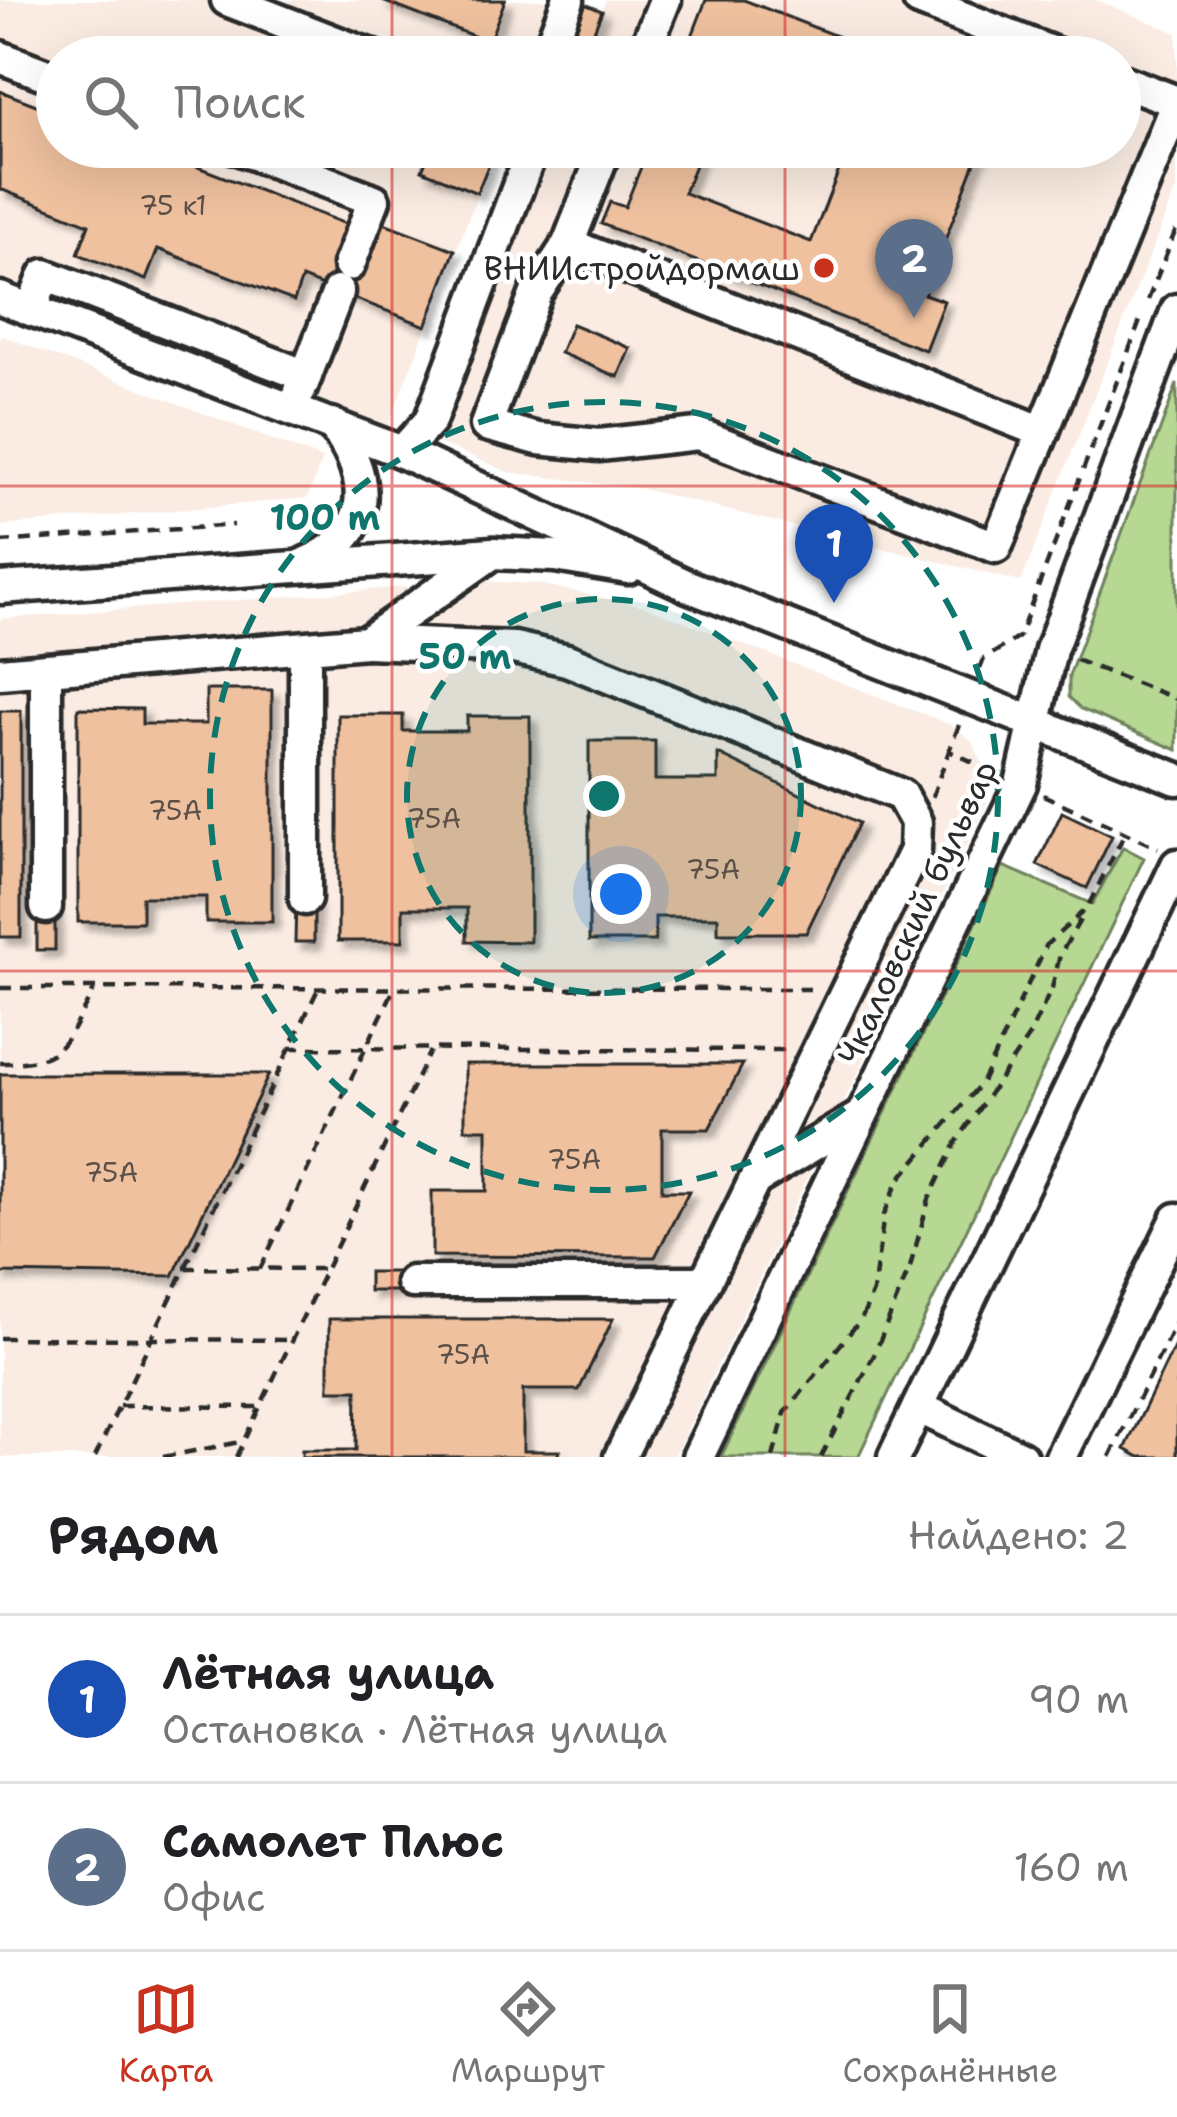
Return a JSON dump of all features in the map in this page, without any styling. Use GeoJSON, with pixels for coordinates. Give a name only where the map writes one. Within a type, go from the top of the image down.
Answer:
{"type":"FeatureCollection","features":[{"type":"Feature","properties":{"kind":"street"},"geometry":{"type":"LineString","coordinates":[[227,0],[320,36]]}},
{"type":"Feature","properties":{"kind":"street"},"geometry":{"type":"LineString","coordinates":[[554,36],[568,0]]}},
{"type":"Feature","properties":{"kind":"street"},"geometry":{"type":"LineString","coordinates":[[650,36],[664,0]]}},
{"type":"Feature","properties":{"kind":"street"},"geometry":{"type":"LineString","coordinates":[[924,1],[1011,36]]}},
{"type":"Feature","properties":{"kind":"street"},"geometry":{"type":"LineString","coordinates":[[0,57],[36,71]]}},
{"type":"Feature","properties":{"kind":"street"},"geometry":{"type":"LineString","coordinates":[[598,168],[568,244],[536,293],[486,425],[538,439],[599,445],[698,434],[996,547],[1177,102],[1141,88]]}},
{"type":"Feature","properties":{"kind":"street"},"geometry":{"type":"LineString","coordinates":[[290,168],[374,200],[293,408]]}},
{"type":"Feature","properties":{"kind":"street"},"geometry":{"type":"LineString","coordinates":[[402,452],[430,421],[525,168]]}},
{"type":"Feature","properties":{"kind":"street"},"geometry":{"type":"LineString","coordinates":[[568,244],[1043,432]]}},
{"type":"Feature","properties":{"kind":"street"},"geometry":{"type":"LineString","coordinates":[[31,310],[44,275],[306,376]]}},
{"type":"Feature","properties":{"kind":"street"},"geometry":{"type":"LineString","coordinates":[[0,298],[402,452],[688,586],[1177,779]]}},
{"type":"Feature","properties":{"kind":"street","name":"Чкаловский бульвар"},"geometry":{"type":"LineString","coordinates":[[698,1457],[1021,784],[1051,650],[1177,310]]}},
{"type":"Feature","properties":{"kind":"street"},"geometry":{"type":"LineString","coordinates":[[295,568],[327,555],[353,529],[363,488],[353,452],[332,424]]}},
{"type":"Feature","properties":{"kind":"street"},"geometry":{"type":"LineString","coordinates":[[0,588],[493,553],[611,563],[688,586]]}},
{"type":"Feature","properties":{"kind":"street"},"geometry":{"type":"LineString","coordinates":[[366,642],[493,553]]}},
{"type":"Feature","properties":{"kind":"street"},"geometry":{"type":"LineString","coordinates":[[0,673],[366,642],[514,648],[566,660],[902,795],[916,822],[915,850],[620,1457]]}},
{"type":"Feature","properties":{"kind":"street"},"geometry":{"type":"LineString","coordinates":[[305,648],[305,899]]}},
{"type":"Feature","properties":{"kind":"street"},"geometry":{"type":"LineString","coordinates":[[46,669],[46,907]]}},
{"type":"Feature","properties":{"kind":"street"},"geometry":{"type":"LineString","coordinates":[[894,1457],[1177,866]]}},
{"type":"Feature","properties":{"kind":"street"},"geometry":{"type":"LineString","coordinates":[[755,1180],[862,1116]]}},
{"type":"Feature","properties":{"kind":"street"},"geometry":{"type":"LineString","coordinates":[[1061,1457],[1177,1219]]}},
{"type":"Feature","properties":{"kind":"street"},"geometry":{"type":"LineString","coordinates":[[412,1282],[705,1282]]}},
{"type":"Feature","properties":{"kind":"street"},"geometry":{"type":"LineString","coordinates":[[918,1407],[1021,1457]]}},
{"type":"Feature","properties":{"kind":"path"},"geometry":{"type":"LineString","coordinates":[[1019,637],[1177,227]]}},
{"type":"Feature","properties":{"kind":"path"},"geometry":{"type":"LineString","coordinates":[[0,542],[234,525]]}},
{"type":"Feature","properties":{"kind":"path"},"geometry":{"type":"LineString","coordinates":[[1075,659],[1177,699]]}},
{"type":"Feature","properties":{"kind":"path"},"geometry":{"type":"LineString","coordinates":[[821,1457],[875,1353],[910,1267],[929,1199],[957,1141],[1029,1036],[1052,988],[1060,955],[1125,832]]}},
{"type":"Feature","properties":{"kind":"path"},"geometry":{"type":"LineString","coordinates":[[772,1457],[785,1413],[862,1318],[873,1292],[884,1215],[898,1181],[982,1082],[1047,944],[1087,908]]}},
{"type":"Feature","properties":{"kind":"path"},"geometry":{"type":"LineString","coordinates":[[0,988],[849,989]]}},
{"type":"Feature","properties":{"kind":"path"},"geometry":{"type":"LineString","coordinates":[[0,1063],[30,1063],[52,1056],[62,1047],[95,988]]}},
{"type":"Feature","properties":{"kind":"path"},"geometry":{"type":"LineString","coordinates":[[95,1457],[318,989]]}},
{"type":"Feature","properties":{"kind":"path"},"geometry":{"type":"LineString","coordinates":[[260,1269],[394,989]]}},
{"type":"Feature","properties":{"kind":"path"},"geometry":{"type":"LineString","coordinates":[[290,1048],[819,1050]]}},
{"type":"Feature","properties":{"kind":"path"},"geometry":{"type":"LineString","coordinates":[[236,1457],[431,1049]]}},
{"type":"Feature","properties":{"kind":"path"},"geometry":{"type":"LineString","coordinates":[[184,1268],[326,1269]]}},
{"type":"Feature","properties":{"kind":"path"},"geometry":{"type":"LineString","coordinates":[[1111,1457],[1177,1320]]}},
{"type":"Feature","properties":{"kind":"path"},"geometry":{"type":"LineString","coordinates":[[0,1338],[292,1340]]}},
{"type":"Feature","properties":{"kind":"path"},"geometry":{"type":"LineString","coordinates":[[119,1406],[260,1407]]}},
{"type":"Feature","properties":{"kind":"path"},"geometry":{"type":"LineString","coordinates":[[163,1457],[243,1442]]}},
{"type":"Feature","properties":{"kind":"shaded area"},"geometry":{"type":"Polygon","coordinates":[[[0,0],[557,0],[543,36],[36,36],[36,168],[488,168],[387,429],[0,281],[0,0]]]}},
{"type":"Feature","properties":{"kind":"shaded area"},"geometry":{"type":"Polygon","coordinates":[[[606,0],[1096,0],[1177,33],[1177,186],[1021,582],[642,489],[508,472],[434,441],[540,168],[1141,168],[1141,36],[591,36],[606,0]]]}},
{"type":"Feature","properties":{"kind":"shaded area"},"geometry":{"type":"Polygon","coordinates":[[[0,335],[322,459],[308,498],[0,526],[0,335]]]}},
{"type":"Feature","properties":{"kind":"shaded area"},"geometry":{"type":"Polygon","coordinates":[[[480,581],[539,584],[644,606],[954,726],[972,741],[989,776],[988,800],[674,1457],[0,1457],[0,619],[480,581]]]}},
{"type":"Feature","properties":{"kind":"green space"},"geometry":{"type":"Polygon","coordinates":[[[1177,384],[1177,750],[1081,709],[1069,697],[1069,676],[1177,384]]]}},
{"type":"Feature","properties":{"kind":"green space"},"geometry":{"type":"Polygon","coordinates":[[[1123,847],[1144,858],[858,1457],[721,1457],[1003,866],[1092,904],[1123,847]]]}},
{"type":"Feature","properties":{"kind":"building"},"geometry":{"type":"Polygon","coordinates":[[[380,0],[505,0],[491,36],[473,36],[380,0]]]}},
{"type":"Feature","properties":{"kind":"building"},"geometry":{"type":"Polygon","coordinates":[[[575,0],[602,11],[592,36],[560,36],[575,0]]]}},
{"type":"Feature","properties":{"kind":"building"},"geometry":{"type":"Polygon","coordinates":[[[706,0],[744,0],[836,36],[692,36],[706,0]]]}},
{"type":"Feature","properties":{"kind":"building"},"geometry":{"type":"Polygon","coordinates":[[[0,91],[36,105],[36,168],[200,168],[351,226],[327,288],[302,278],[294,301],[158,249],[146,280],[78,254],[89,224],[0,189],[0,91]]]}},
{"type":"Feature","properties":{"kind":"building"},"geometry":{"type":"Polygon","coordinates":[[[423,168],[487,168],[477,193],[423,168]]]}},
{"type":"Feature","properties":{"kind":"building","name":"ВНИИстройдормаш"},"geometry":{"type":"Polygon","coordinates":[[[641,168],[694,168],[684,193],[811,242],[840,168],[973,168],[924,294],[944,301],[925,350],[601,224],[610,202],[625,207],[641,168]]]}},
{"type":"Feature","properties":{"kind":"building"},"geometry":{"type":"Polygon","coordinates":[[[376,220],[455,250],[426,326],[327,288],[338,261],[376,220]]]}},
{"type":"Feature","properties":{"kind":"building"},"geometry":{"type":"Polygon","coordinates":[[[572,324],[630,348],[618,377],[560,353],[572,324]]]}},
{"type":"Feature","properties":{"kind":"building"},"geometry":{"type":"Polygon","coordinates":[[[206,690],[272,690],[272,922],[206,922],[206,897],[142,897],[142,922],[78,922],[78,708],[142,709],[142,724],[206,724],[206,690]]]}},
{"type":"Feature","properties":{"kind":"building"},"geometry":{"type":"Polygon","coordinates":[[[0,711],[21,711],[21,937],[0,937],[0,711]]]}},
{"type":"Feature","properties":{"kind":"building"},"geometry":{"type":"Polygon","coordinates":[[[338,715],[403,715],[403,731],[467,731],[467,716],[530,716],[530,942],[467,941],[467,908],[403,908],[403,941],[338,941],[338,715]]]}},
{"type":"Feature","properties":{"kind":"building"},"geometry":{"type":"Polygon","coordinates":[[[589,741],[655,741],[655,780],[718,780],[718,754],[859,823],[806,933],[718,933],[718,917],[655,917],[655,941],[589,941],[589,741]]]}},
{"type":"Feature","properties":{"kind":"building"},"geometry":{"type":"Polygon","coordinates":[[[1062,812],[1112,836],[1087,888],[1037,865],[1062,812]]]}},
{"type":"Feature","properties":{"kind":"building"},"geometry":{"type":"Polygon","coordinates":[[[296,899],[314,899],[314,942],[295,942],[296,899]]]}},
{"type":"Feature","properties":{"kind":"building"},"geometry":{"type":"Polygon","coordinates":[[[37,907],[55,907],[55,950],[37,950],[37,907]]]}},
{"type":"Feature","properties":{"kind":"building"},"geometry":{"type":"Polygon","coordinates":[[[465,1064],[743,1064],[709,1129],[662,1129],[662,1191],[689,1191],[655,1257],[432,1256],[432,1191],[487,1191],[487,1129],[465,1129],[465,1064]]]}},
{"type":"Feature","properties":{"kind":"building"},"geometry":{"type":"Polygon","coordinates":[[[0,1074],[269,1074],[173,1276],[0,1273],[0,1074]]]}},
{"type":"Feature","properties":{"kind":"building"},"geometry":{"type":"Polygon","coordinates":[[[369,1272],[412,1272],[412,1291],[369,1291],[369,1272]]]}},
{"type":"Feature","properties":{"kind":"building"},"geometry":{"type":"Polygon","coordinates":[[[329,1319],[613,1319],[579,1390],[523,1390],[523,1451],[560,1451],[556,1457],[302,1457],[302,1450],[356,1450],[357,1390],[329,1390],[329,1319]]]}},
{"type":"Feature","properties":{"kind":"building"},"geometry":{"type":"Polygon","coordinates":[[[1177,1341],[1177,1457],[1140,1457],[1125,1449],[1177,1341]]]}},
{"type":"Feature","properties":{"kind":"place","name":"ВНИИстройдормаш"},"geometry":{"type":"Point","coordinates":[824,268]}},
{"type":"Feature","properties":{"kind":"place","name":"Самолет Плюс"},"geometry":{"type":"Point","coordinates":[914,318]}},
{"type":"Feature","properties":{"kind":"place","name":"Лётная улица"},"geometry":{"type":"Point","coordinates":[834,603]}}]}
